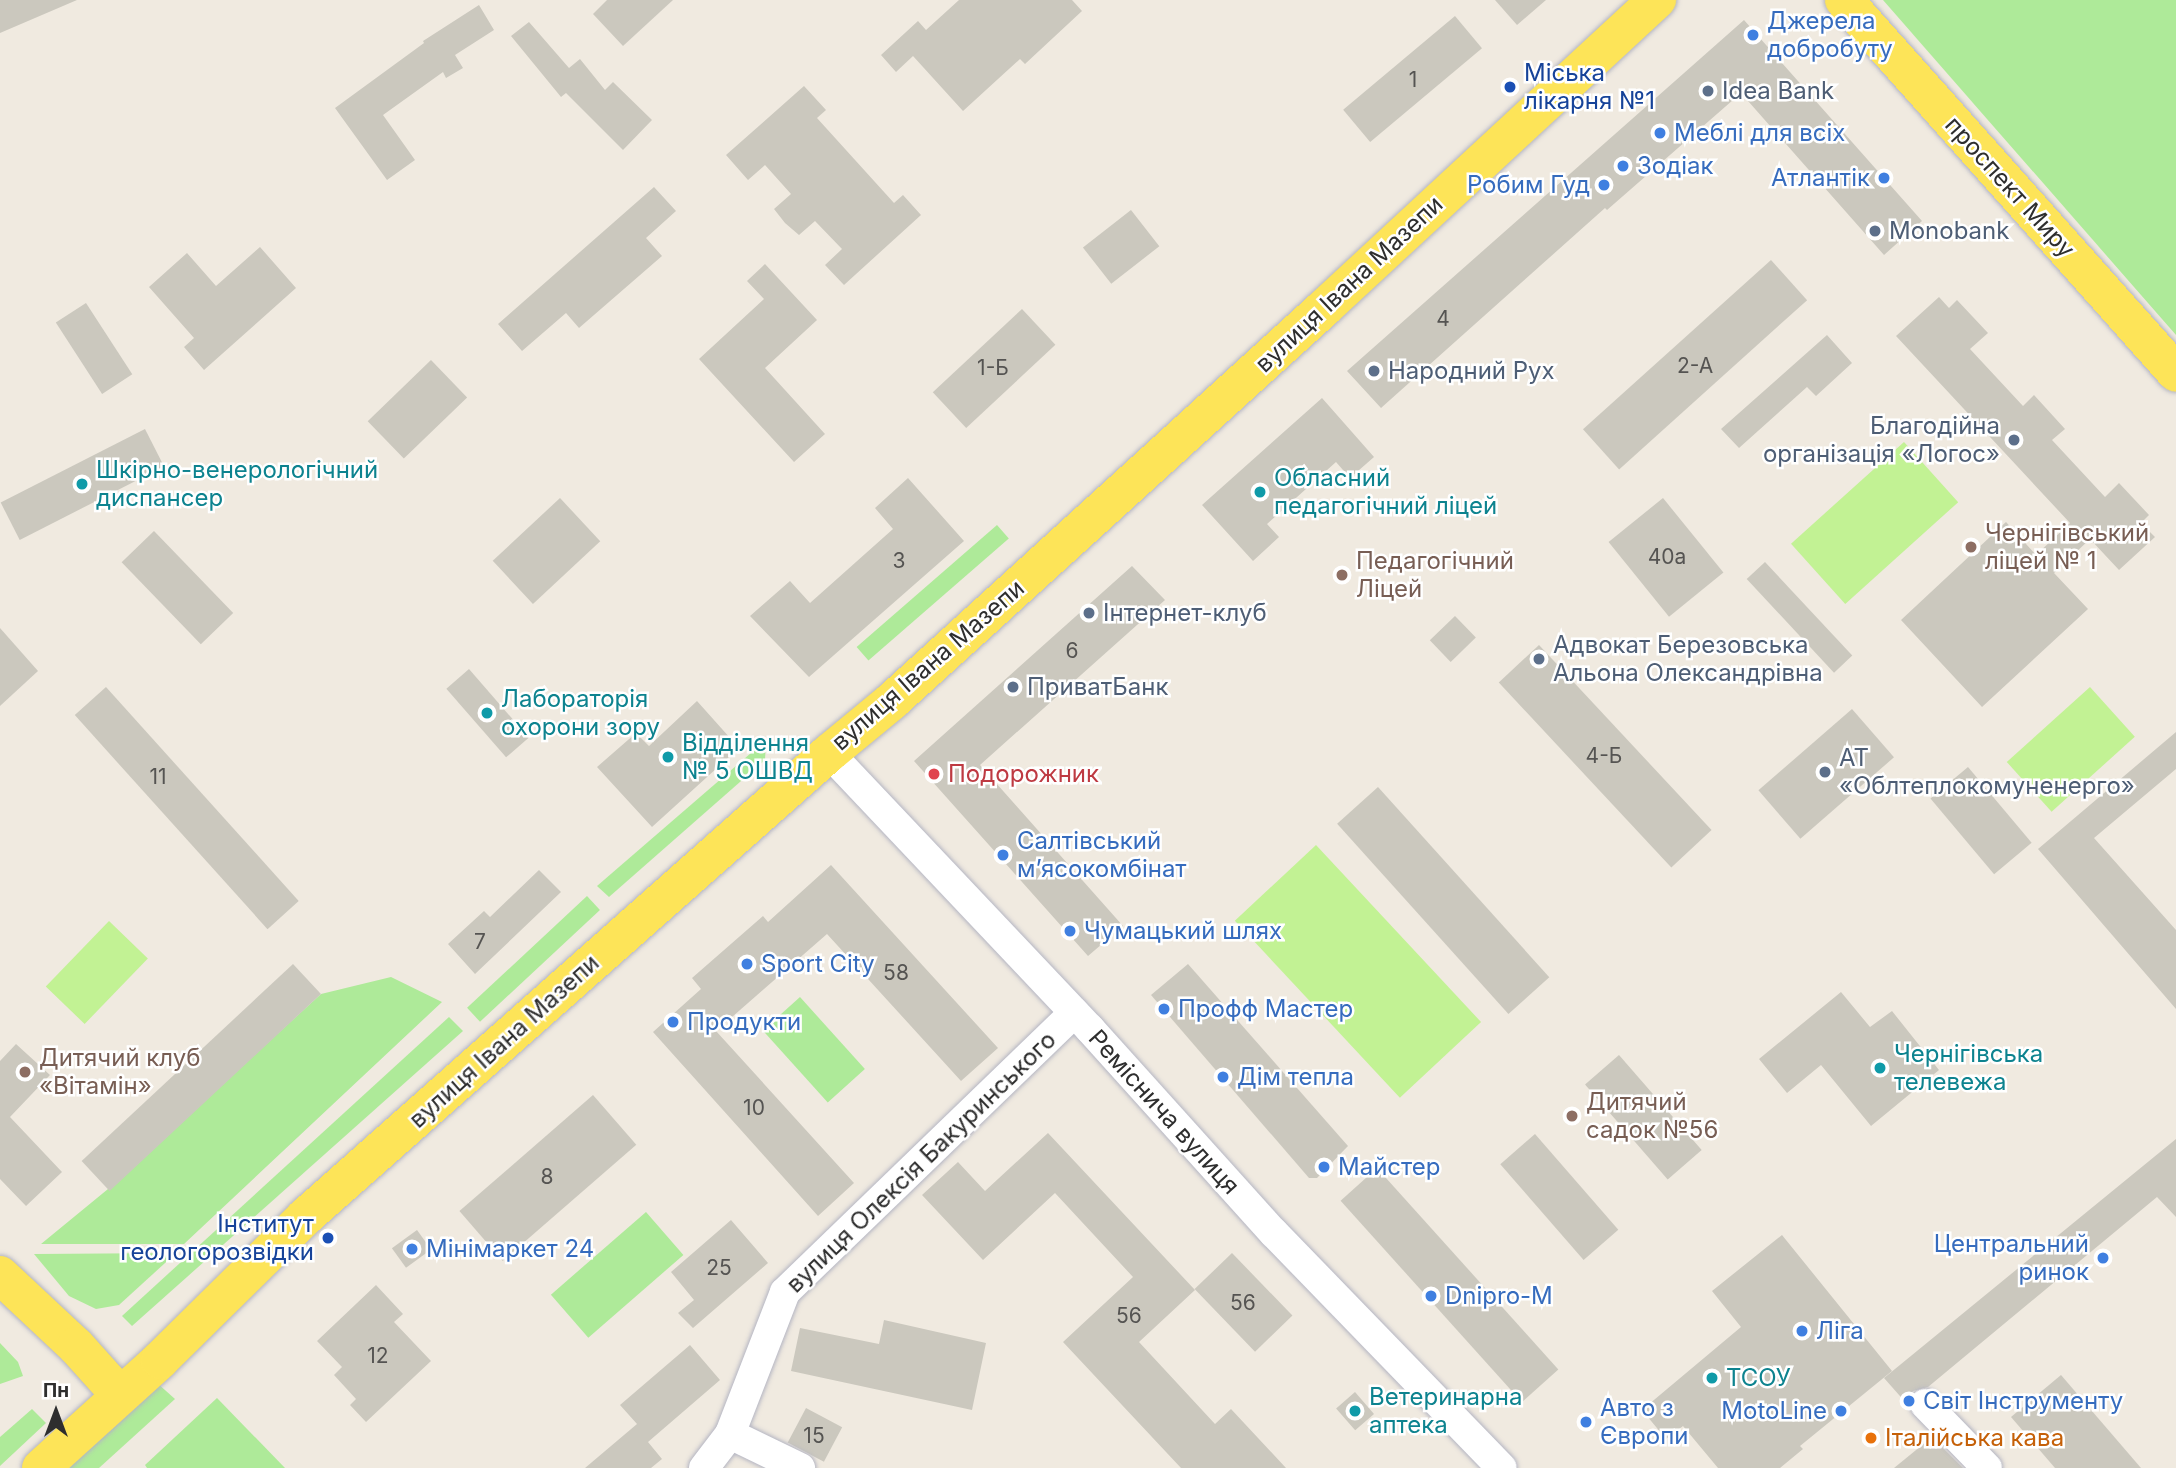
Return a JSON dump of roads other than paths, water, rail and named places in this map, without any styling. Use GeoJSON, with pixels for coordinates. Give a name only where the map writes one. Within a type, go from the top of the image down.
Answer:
{"type":"FeatureCollection","features":[{"type":"Feature","properties":{"kind":"main road","name":"вулиця Івана Мазепи"},"geometry":{"type":"LineString","coordinates":[[41,1468],[305,1216],[829,753],[892,701],[1273,355],[1657,0]]}},
{"type":"Feature","properties":{"kind":"main road","name":"проспект Миру"},"geometry":{"type":"LineString","coordinates":[[1844,0],[2176,373]]}},
{"type":"Feature","properties":{"kind":"main road"},"geometry":{"type":"LineString","coordinates":[[0,1275],[76,1346],[120,1395]]}},
{"type":"Feature","properties":{"kind":"street","name":"Реміснича вулиця"},"geometry":{"type":"LineString","coordinates":[[829,753],[1074,1013],[1274,1233],[1502,1468]]}},
{"type":"Feature","properties":{"kind":"street","name":"вулиця Олексія Бакуринського"},"geometry":{"type":"LineString","coordinates":[[704,1468],[730,1434],[785,1292],[1074,1013]]}},
{"type":"Feature","properties":{"kind":"street"},"geometry":{"type":"LineString","coordinates":[[1925,1404],[1987,1468]]}},
{"type":"Feature","properties":{"kind":"street"},"geometry":{"type":"LineString","coordinates":[[730,1434],[800,1468]]}},
{"type":"Feature","properties":{"kind":"place","name":"Джерела добробуту"},"geometry":{"type":"Point","coordinates":[1753,35]}},
{"type":"Feature","properties":{"kind":"place","name":"Міська лікарня №1"},"geometry":{"type":"Point","coordinates":[1510,87]}},
{"type":"Feature","properties":{"kind":"place","name":"Idea Bank"},"geometry":{"type":"Point","coordinates":[1708,91]}},
{"type":"Feature","properties":{"kind":"place","name":"Меблі для всіх"},"geometry":{"type":"Point","coordinates":[1660,133]}},
{"type":"Feature","properties":{"kind":"place","name":"Зодіак"},"geometry":{"type":"Point","coordinates":[1623,166]}},
{"type":"Feature","properties":{"kind":"place","name":"Атлантік"},"geometry":{"type":"Point","coordinates":[1884,178]}},
{"type":"Feature","properties":{"kind":"place","name":"Робим Гуд"},"geometry":{"type":"Point","coordinates":[1604,185]}},
{"type":"Feature","properties":{"kind":"place","name":"Monobank"},"geometry":{"type":"Point","coordinates":[1875,231]}},
{"type":"Feature","properties":{"kind":"place","name":"Народний Рух"},"geometry":{"type":"Point","coordinates":[1374,371]}},
{"type":"Feature","properties":{"kind":"place","name":"Благодійна організація «Логос»"},"geometry":{"type":"Point","coordinates":[2014,440]}},
{"type":"Feature","properties":{"kind":"place","name":"Шкірно-венерологічний диспансер"},"geometry":{"type":"Point","coordinates":[82,484]}},
{"type":"Feature","properties":{"kind":"place","name":"Обласний педагогічний ліцей"},"geometry":{"type":"Point","coordinates":[1260,492]}},
{"type":"Feature","properties":{"kind":"place","name":"Чернігівський ліцей № 1"},"geometry":{"type":"Point","coordinates":[1971,547]}},
{"type":"Feature","properties":{"kind":"place","name":"Педагогічний Ліцей"},"geometry":{"type":"Point","coordinates":[1342,575]}},
{"type":"Feature","properties":{"kind":"place","name":"Інтернет-клуб"},"geometry":{"type":"Point","coordinates":[1089,613]}},
{"type":"Feature","properties":{"kind":"place","name":"Адвокат Березовська Альона Олександрівна"},"geometry":{"type":"Point","coordinates":[1539,659]}},
{"type":"Feature","properties":{"kind":"place","name":"ПриватБанк"},"geometry":{"type":"Point","coordinates":[1013,687]}},
{"type":"Feature","properties":{"kind":"place","name":"Лабораторія охорони зору"},"geometry":{"type":"Point","coordinates":[487,713]}},
{"type":"Feature","properties":{"kind":"place","name":"Відділення № 5 ОШВД"},"geometry":{"type":"Point","coordinates":[668,757]}},
{"type":"Feature","properties":{"kind":"place","name":"АТ «Облтеплокомуненерго»"},"geometry":{"type":"Point","coordinates":[1825,772]}},
{"type":"Feature","properties":{"kind":"place","name":"Подорожник"},"geometry":{"type":"Point","coordinates":[934,774]}},
{"type":"Feature","properties":{"kind":"place","name":"Салтівський мʼясокомбінат"},"geometry":{"type":"Point","coordinates":[1003,855]}},
{"type":"Feature","properties":{"kind":"place","name":"Чумацький шлях"},"geometry":{"type":"Point","coordinates":[1070,931]}},
{"type":"Feature","properties":{"kind":"place","name":"Sport City"},"geometry":{"type":"Point","coordinates":[747,964]}},
{"type":"Feature","properties":{"kind":"place","name":"Профф Мастер"},"geometry":{"type":"Point","coordinates":[1164,1009]}},
{"type":"Feature","properties":{"kind":"place","name":"Продукти"},"geometry":{"type":"Point","coordinates":[673,1022]}},
{"type":"Feature","properties":{"kind":"place","name":"Чернігівська телевежа"},"geometry":{"type":"Point","coordinates":[1880,1068]}},
{"type":"Feature","properties":{"kind":"place","name":"Дитячий клуб «Вітамін»"},"geometry":{"type":"Point","coordinates":[25,1072]}},
{"type":"Feature","properties":{"kind":"place","name":"Дім тепла"},"geometry":{"type":"Point","coordinates":[1223,1077]}},
{"type":"Feature","properties":{"kind":"place","name":"Дитячий садок №56"},"geometry":{"type":"Point","coordinates":[1572,1116]}},
{"type":"Feature","properties":{"kind":"place","name":"Майстер"},"geometry":{"type":"Point","coordinates":[1324,1167]}},
{"type":"Feature","properties":{"kind":"place","name":"Інститут геологорозвідки"},"geometry":{"type":"Point","coordinates":[328,1238]}},
{"type":"Feature","properties":{"kind":"place","name":"Мінімаркет 24"},"geometry":{"type":"Point","coordinates":[412,1249]}},
{"type":"Feature","properties":{"kind":"place","name":"Центральний ринок"},"geometry":{"type":"Point","coordinates":[2103,1258]}},
{"type":"Feature","properties":{"kind":"place","name":"Dnipro-M"},"geometry":{"type":"Point","coordinates":[1431,1296]}},
{"type":"Feature","properties":{"kind":"place","name":"Ліга"},"geometry":{"type":"Point","coordinates":[1802,1331]}},
{"type":"Feature","properties":{"kind":"place","name":"ТСОУ"},"geometry":{"type":"Point","coordinates":[1712,1378]}},
{"type":"Feature","properties":{"kind":"place","name":"Світ Інструменту"},"geometry":{"type":"Point","coordinates":[1909,1401]}},
{"type":"Feature","properties":{"kind":"place","name":"Ветеринарна аптека"},"geometry":{"type":"Point","coordinates":[1355,1411]}},
{"type":"Feature","properties":{"kind":"place","name":"MotoLine"},"geometry":{"type":"Point","coordinates":[1841,1411]}},
{"type":"Feature","properties":{"kind":"place","name":"Авто з Європи"},"geometry":{"type":"Point","coordinates":[1586,1422]}},
{"type":"Feature","properties":{"kind":"place","name":"Італійська кава"},"geometry":{"type":"Point","coordinates":[1871,1438]}}]}
